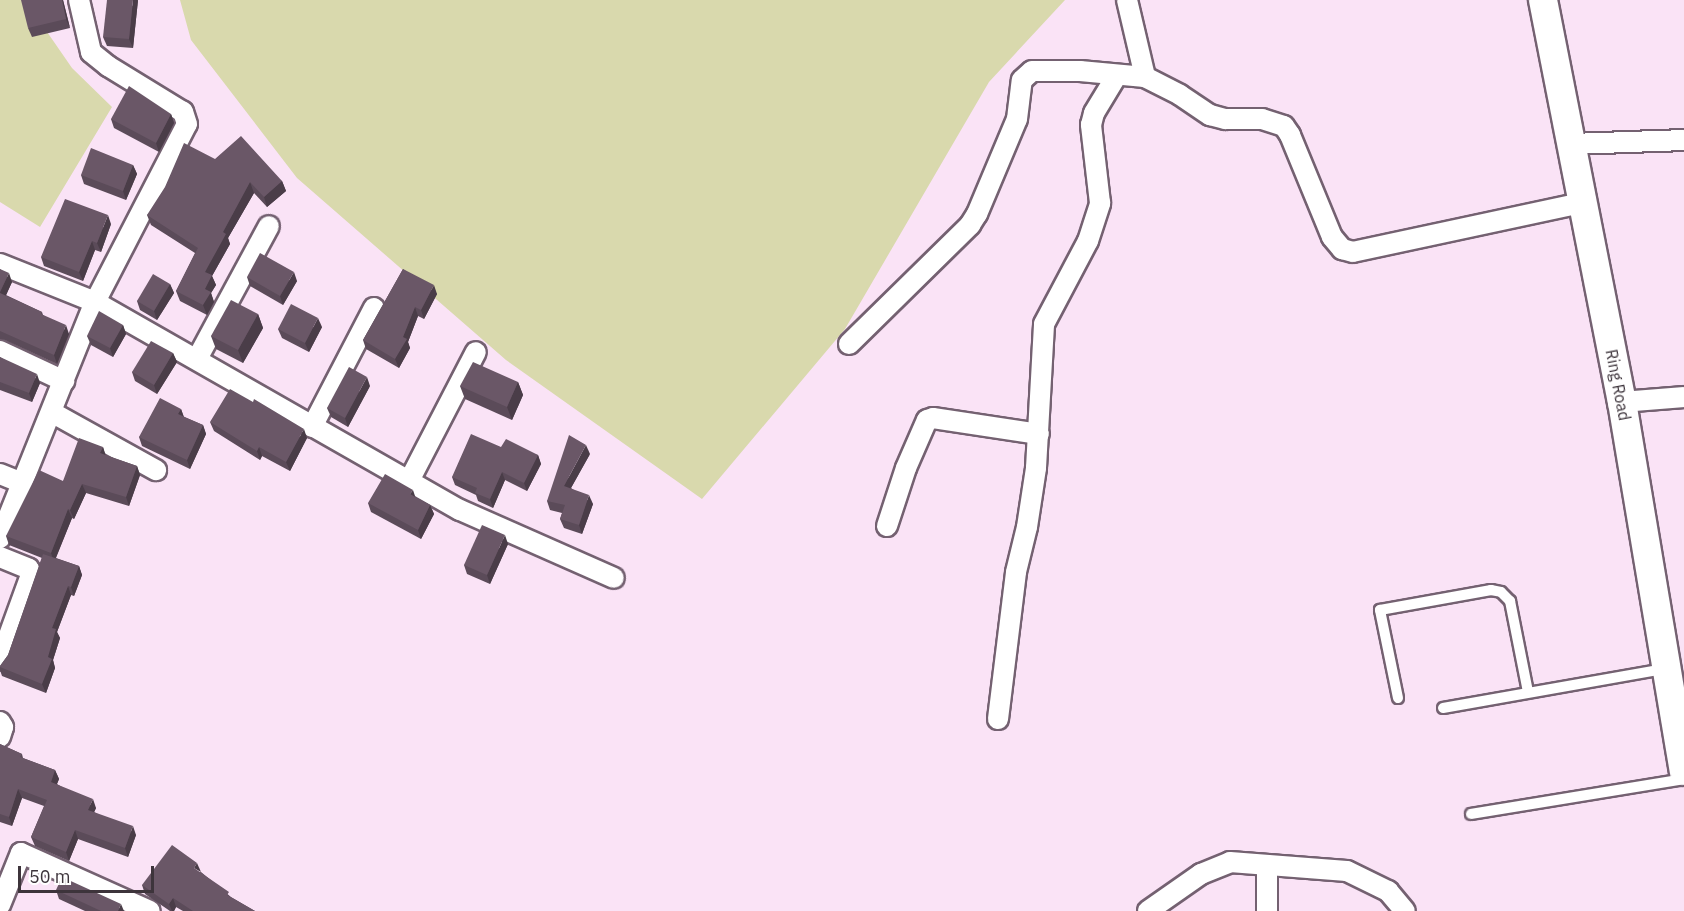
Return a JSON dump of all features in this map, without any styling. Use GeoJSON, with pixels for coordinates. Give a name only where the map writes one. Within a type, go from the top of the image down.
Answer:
{"type":"FeatureCollection","features":[{"type":"Feature","properties":{"kind":"street"},"geometry":{"type":"LineString","coordinates":[[0,538],[95,302],[188,124],[183,112],[108,66],[91,52],[79,0]]}},
{"type":"Feature","properties":{"kind":"street"},"geometry":{"type":"LineString","coordinates":[[1127,0],[1145,77]]}},
{"type":"Feature","properties":{"kind":"street","name":"Ring Road"},"geometry":{"type":"LineString","coordinates":[[1543,0],[1581,203],[1622,402],[1665,669],[1683,756]]}},
{"type":"Feature","properties":{"kind":"street"},"geometry":{"type":"LineString","coordinates":[[849,344],[973,220],[1017,119],[1024,76],[1032,71],[1080,71],[1145,77],[1180,94],[1210,115],[1225,119],[1262,119],[1284,126],[1290,135],[1332,237],[1342,249],[1353,252],[1581,203]]}},
{"type":"Feature","properties":{"kind":"street"},"geometry":{"type":"LineString","coordinates":[[998,719],[1016,572],[1027,527],[1039,434],[1044,324],[1088,241],[1100,203],[1091,125],[1094,113],[1118,75]]}},
{"type":"Feature","properties":{"kind":"street"},"geometry":{"type":"LineString","coordinates":[[1571,144],[1684,140]]}},
{"type":"Feature","properties":{"kind":"street"},"geometry":{"type":"LineString","coordinates":[[197,359],[269,226]]}},
{"type":"Feature","properties":{"kind":"street"},"geometry":{"type":"LineString","coordinates":[[0,264],[95,302],[460,510],[614,578]]}},
{"type":"Feature","properties":{"kind":"street"},"geometry":{"type":"LineString","coordinates":[[312,427],[374,308]]}},
{"type":"Feature","properties":{"kind":"street"},"geometry":{"type":"LineString","coordinates":[[0,351],[64,381]]}},
{"type":"Feature","properties":{"kind":"street"},"geometry":{"type":"LineString","coordinates":[[409,481],[476,352]]}},
{"type":"Feature","properties":{"kind":"street"},"geometry":{"type":"LineString","coordinates":[[1622,402],[1684,397]]}},
{"type":"Feature","properties":{"kind":"street"},"geometry":{"type":"LineString","coordinates":[[52,413],[156,470]]}},
{"type":"Feature","properties":{"kind":"street"},"geometry":{"type":"LineString","coordinates":[[887,526],[906,468],[927,420],[933,418],[1039,434]]}},
{"type":"Feature","properties":{"kind":"street"},"geometry":{"type":"LineString","coordinates":[[0,474],[22,483]]}},
{"type":"Feature","properties":{"kind":"street"},"geometry":{"type":"LineString","coordinates":[[0,557],[29,570],[31,575],[2,650]]}},
{"type":"Feature","properties":{"kind":"street"},"geometry":{"type":"LineString","coordinates":[[0,722],[3,727],[0,737]]}},
{"type":"Feature","properties":{"kind":"street"},"geometry":{"type":"LineString","coordinates":[[0,905],[21,853],[150,911]]}},
{"type":"Feature","properties":{"kind":"street"},"geometry":{"type":"LineString","coordinates":[[1148,911],[1201,874],[1230,862],[1347,871],[1388,891],[1405,911]]}},
{"type":"Feature","properties":{"kind":"street"},"geometry":{"type":"LineString","coordinates":[[1267,865],[1267,911]]}},
{"type":"Feature","properties":{"kind":"lane"},"geometry":{"type":"LineString","coordinates":[[1398,698],[1380,610],[1491,590],[1501,592],[1510,601],[1528,692]]}},
{"type":"Feature","properties":{"kind":"lane"},"geometry":{"type":"LineString","coordinates":[[1443,708],[1665,669]]}},
{"type":"Feature","properties":{"kind":"lane"},"geometry":{"type":"LineString","coordinates":[[1471,814],[1684,779]]}},
{"type":"Feature","properties":{"kind":"green space"},"geometry":{"type":"Polygon","coordinates":[[[0,0],[25,0],[72,68],[112,107],[40,227],[0,202],[0,0]]]}},
{"type":"Feature","properties":{"kind":"green space"},"geometry":{"type":"Polygon","coordinates":[[[180,0],[1065,0],[989,82],[845,329],[702,499],[506,360],[297,178],[191,40],[180,0]]]}},
{"type":"Feature","properties":{"kind":"building"},"geometry":{"type":"Polygon","coordinates":[[[21,0],[62,0],[66,19],[28,28],[21,0]]]}},
{"type":"Feature","properties":{"kind":"building"},"geometry":{"type":"Polygon","coordinates":[[[107,0],[133,0],[129,39],[103,37],[107,0]]]}},
{"type":"Feature","properties":{"kind":"building"},"geometry":{"type":"Polygon","coordinates":[[[129,86],[171,114],[156,143],[111,119],[129,86]]]}},
{"type":"Feature","properties":{"kind":"building"},"geometry":{"type":"Polygon","coordinates":[[[241,136],[282,181],[264,197],[250,182],[205,272],[212,275],[205,289],[211,292],[203,305],[176,291],[198,248],[147,215],[165,187],[184,143],[215,159],[241,136]]]}},
{"type":"Feature","properties":{"kind":"building"},"geometry":{"type":"Polygon","coordinates":[[[91,148],[133,165],[123,191],[81,175],[91,148]]]}},
{"type":"Feature","properties":{"kind":"building"},"geometry":{"type":"Polygon","coordinates":[[[65,199],[108,215],[97,243],[92,241],[79,272],[41,257],[65,199]]]}},
{"type":"Feature","properties":{"kind":"building"},"geometry":{"type":"Polygon","coordinates":[[[260,253],[294,272],[280,296],[247,277],[260,253]]]}},
{"type":"Feature","properties":{"kind":"building"},"geometry":{"type":"Polygon","coordinates":[[[0,269],[9,273],[0,292],[0,269]]]}},
{"type":"Feature","properties":{"kind":"building"},"geometry":{"type":"Polygon","coordinates":[[[403,269],[434,285],[421,310],[415,307],[403,337],[407,339],[395,359],[363,340],[403,269]]]}},
{"type":"Feature","properties":{"kind":"building"},"geometry":{"type":"Polygon","coordinates":[[[153,274],[170,284],[154,311],[137,301],[153,274]]]}},
{"type":"Feature","properties":{"kind":"building"},"geometry":{"type":"Polygon","coordinates":[[[0,293],[66,325],[54,355],[0,331],[0,293]]]}},
{"type":"Feature","properties":{"kind":"building"},"geometry":{"type":"Polygon","coordinates":[[[231,300],[258,314],[238,350],[211,336],[231,300]]]}},
{"type":"Feature","properties":{"kind":"building"},"geometry":{"type":"Polygon","coordinates":[[[291,304],[318,318],[305,343],[278,329],[291,304]]]}},
{"type":"Feature","properties":{"kind":"building"},"geometry":{"type":"Polygon","coordinates":[[[99,311],[123,325],[110,348],[87,336],[99,311]]]}},
{"type":"Feature","properties":{"kind":"building"},"geometry":{"type":"Polygon","coordinates":[[[151,341],[173,353],[154,385],[132,372],[151,341]]]}},
{"type":"Feature","properties":{"kind":"building"},"geometry":{"type":"Polygon","coordinates":[[[0,357],[37,374],[29,393],[0,382],[0,357]]]}},
{"type":"Feature","properties":{"kind":"building"},"geometry":{"type":"Polygon","coordinates":[[[473,362],[518,382],[507,407],[460,386],[473,362]]]}},
{"type":"Feature","properties":{"kind":"building"},"geometry":{"type":"Polygon","coordinates":[[[349,367],[367,377],[345,418],[327,408],[349,367]]]}},
{"type":"Feature","properties":{"kind":"building"},"geometry":{"type":"Polygon","coordinates":[[[230,389],[253,402],[254,399],[304,429],[286,462],[259,447],[257,451],[210,422],[230,389]]]}},
{"type":"Feature","properties":{"kind":"building"},"geometry":{"type":"Polygon","coordinates":[[[160,398],[181,409],[178,414],[203,425],[187,460],[139,437],[160,398]]]}},
{"type":"Feature","properties":{"kind":"building"},"geometry":{"type":"Polygon","coordinates":[[[471,434],[501,447],[506,439],[538,455],[524,483],[502,472],[490,499],[475,493],[477,488],[452,477],[471,434]]]}},
{"type":"Feature","properties":{"kind":"building"},"geometry":{"type":"Polygon","coordinates":[[[569,435],[586,445],[564,486],[589,495],[579,525],[560,519],[565,505],[547,501],[569,435]]]}},
{"type":"Feature","properties":{"kind":"building"},"geometry":{"type":"Polygon","coordinates":[[[79,438],[103,447],[100,453],[137,466],[126,497],[82,484],[70,510],[68,509],[51,553],[6,536],[39,470],[63,481],[79,438]]]}},
{"type":"Feature","properties":{"kind":"building"},"geometry":{"type":"Polygon","coordinates":[[[385,474],[413,490],[410,494],[430,505],[418,530],[368,503],[385,474]]]}},
{"type":"Feature","properties":{"kind":"building"},"geometry":{"type":"Polygon","coordinates":[[[482,525],[505,535],[487,575],[464,565],[482,525]]]}},
{"type":"Feature","properties":{"kind":"building"},"geometry":{"type":"Polygon","coordinates":[[[43,554],[79,566],[71,587],[68,586],[52,628],[56,629],[48,657],[52,659],[42,684],[0,666],[8,655],[43,554]]]}},
{"type":"Feature","properties":{"kind":"building"},"geometry":{"type":"Polygon","coordinates":[[[0,744],[22,754],[20,757],[55,770],[51,782],[93,799],[88,810],[133,826],[125,848],[75,830],[66,852],[31,837],[47,800],[18,789],[9,817],[0,814],[0,744]]]}},
{"type":"Feature","properties":{"kind":"building"},"geometry":{"type":"Polygon","coordinates":[[[172,845],[197,863],[194,868],[229,892],[227,895],[255,911],[193,911],[173,898],[169,904],[142,885],[172,845]]]}},
{"type":"Feature","properties":{"kind":"building"},"geometry":{"type":"Polygon","coordinates":[[[62,877],[121,904],[118,911],[101,911],[56,890],[62,877]]]}}]}
